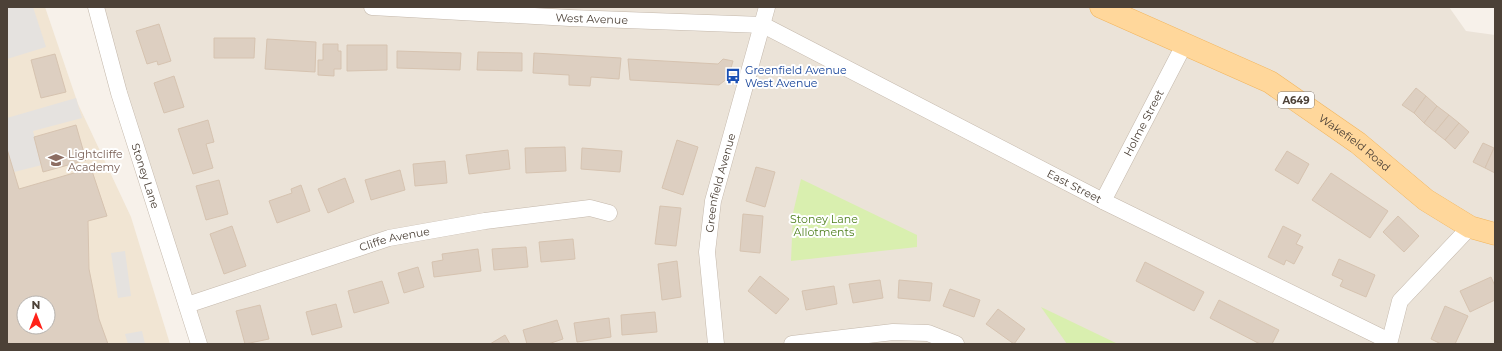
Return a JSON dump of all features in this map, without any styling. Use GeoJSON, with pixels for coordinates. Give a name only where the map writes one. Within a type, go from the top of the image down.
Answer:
{"type":"FeatureCollection","features":[{"type":"Feature","properties":{"kind":"main road","name":"Wakefield Road"},"geometry":{"type":"LineString","coordinates":[[1101,7],[1270,82],[1358,143],[1426,200],[1470,227],[1495,234]]}},
{"type":"Feature","properties":{"kind":"street","name":"Stoney Lane"},"geometry":{"type":"LineString","coordinates":[[96,7],[119,93],[199,344]]}},
{"type":"Feature","properties":{"kind":"street","name":"West Avenue"},"geometry":{"type":"LineString","coordinates":[[372,7],[570,18],[763,26]]}},
{"type":"Feature","properties":{"kind":"street","name":"Greenfield Avenue"},"geometry":{"type":"LineString","coordinates":[[716,344],[707,252],[713,201],[763,26],[767,7]]}},
{"type":"Feature","properties":{"kind":"street","name":"East Street"},"geometry":{"type":"LineString","coordinates":[[763,26],[1103,201],[1389,343]]}},
{"type":"Feature","properties":{"kind":"street","name":"Holme Street"},"geometry":{"type":"LineString","coordinates":[[1103,201],[1184,45]]}},
{"type":"Feature","properties":{"kind":"street","name":"Cliffe Avenue"},"geometry":{"type":"LineString","coordinates":[[187,305],[389,238],[485,221],[590,208],[608,213]]}},
{"type":"Feature","properties":{"kind":"street"},"geometry":{"type":"LineString","coordinates":[[1389,343],[1400,301],[1470,227]]}},
{"type":"Feature","properties":{"kind":"street"},"geometry":{"type":"LineString","coordinates":[[798,344],[893,332],[928,333],[956,344]]}},
{"type":"Feature","properties":{"kind":"shaded area","name":"Lightcliffe Academy"},"geometry":{"type":"Polygon","coordinates":[[[7,7],[45,7],[78,104],[131,217],[170,344],[7,344],[7,7]]]}},
{"type":"Feature","properties":{"kind":"shaded area"},"geometry":{"type":"Polygon","coordinates":[[[7,7],[33,7],[46,47],[7,59],[7,7]]]}},
{"type":"Feature","properties":{"kind":"shaded area"},"geometry":{"type":"Polygon","coordinates":[[[101,7],[1449,7],[1466,31],[1495,35],[1495,344],[200,344],[101,7]]]}},
{"type":"Feature","properties":{"kind":"shaded area","name":"Lightcliffe Academy"},"geometry":{"type":"Polygon","coordinates":[[[76,98],[82,118],[33,131],[42,165],[14,172],[7,149],[7,118],[76,98]]]}},
{"type":"Feature","properties":{"kind":"shaded area"},"geometry":{"type":"Polygon","coordinates":[[[125,251],[131,296],[118,298],[111,253],[125,251]]]}},
{"type":"Feature","properties":{"kind":"shaded area"},"geometry":{"type":"Polygon","coordinates":[[[142,331],[145,344],[128,344],[125,334],[142,331]]]}},
{"type":"Feature","properties":{"kind":"green space","name":"Stoney Lane Allotments"},"geometry":{"type":"Polygon","coordinates":[[[801,179],[917,235],[917,247],[791,261],[793,213],[801,179]]]}},
{"type":"Feature","properties":{"kind":"green space"},"geometry":{"type":"Polygon","coordinates":[[[1041,307],[1118,344],[1067,344],[1041,307]]]}},
{"type":"Feature","properties":{"kind":"building"},"geometry":{"type":"Polygon","coordinates":[[[159,24],[171,61],[158,65],[157,61],[147,64],[136,31],[159,24]]]}},
{"type":"Feature","properties":{"kind":"building"},"geometry":{"type":"Polygon","coordinates":[[[214,38],[255,38],[254,58],[214,58],[214,38]]]}},
{"type":"Feature","properties":{"kind":"building"},"geometry":{"type":"Polygon","coordinates":[[[267,39],[316,42],[315,72],[265,69],[267,39]]]}},
{"type":"Feature","properties":{"kind":"building"},"geometry":{"type":"Polygon","coordinates":[[[323,44],[338,44],[338,51],[341,51],[341,69],[334,69],[334,76],[318,75],[318,60],[323,60],[323,44]]]}},
{"type":"Feature","properties":{"kind":"building"},"geometry":{"type":"Polygon","coordinates":[[[347,45],[387,45],[387,70],[347,71],[347,45]]]}},
{"type":"Feature","properties":{"kind":"building"},"geometry":{"type":"Polygon","coordinates":[[[397,51],[461,53],[460,70],[397,68],[397,51]]]}},
{"type":"Feature","properties":{"kind":"building"},"geometry":{"type":"Polygon","coordinates":[[[478,52],[522,53],[522,71],[477,70],[478,52]]]}},
{"type":"Feature","properties":{"kind":"building"},"geometry":{"type":"Polygon","coordinates":[[[534,53],[621,58],[619,79],[591,77],[590,86],[569,85],[569,75],[533,73],[534,53]]]}},
{"type":"Feature","properties":{"kind":"building"},"geometry":{"type":"Polygon","coordinates":[[[55,54],[66,92],[41,98],[31,60],[55,54]]]}},
{"type":"Feature","properties":{"kind":"building"},"geometry":{"type":"Polygon","coordinates":[[[628,59],[718,64],[723,59],[733,61],[728,78],[719,85],[630,80],[628,59]]]}},
{"type":"Feature","properties":{"kind":"building"},"geometry":{"type":"Polygon","coordinates":[[[174,76],[184,107],[164,113],[154,83],[174,76]]]}},
{"type":"Feature","properties":{"kind":"building"},"geometry":{"type":"Polygon","coordinates":[[[1416,88],[1426,96],[1414,113],[1402,105],[1416,88]]]}},
{"type":"Feature","properties":{"kind":"building"},"geometry":{"type":"Polygon","coordinates":[[[1426,96],[1437,106],[1424,123],[1414,113],[1426,96]]]}},
{"type":"Feature","properties":{"kind":"building"},"geometry":{"type":"Polygon","coordinates":[[[1437,106],[1449,115],[1435,132],[1424,123],[1437,106]]]}},
{"type":"Feature","properties":{"kind":"building"},"geometry":{"type":"Polygon","coordinates":[[[1449,115],[1459,123],[1445,140],[1435,132],[1449,115]]]}},
{"type":"Feature","properties":{"kind":"building"},"geometry":{"type":"Polygon","coordinates":[[[208,120],[214,142],[206,144],[213,168],[193,174],[178,129],[208,120]]]}},
{"type":"Feature","properties":{"kind":"building"},"geometry":{"type":"Polygon","coordinates":[[[1459,123],[1469,132],[1455,149],[1445,140],[1459,123]]]}},
{"type":"Feature","properties":{"kind":"building"},"geometry":{"type":"Polygon","coordinates":[[[76,125],[86,160],[43,172],[34,137],[76,125]]]}},
{"type":"Feature","properties":{"kind":"building"},"geometry":{"type":"Polygon","coordinates":[[[677,140],[698,147],[683,195],[662,188],[677,140]]]}},
{"type":"Feature","properties":{"kind":"building"},"geometry":{"type":"Polygon","coordinates":[[[1483,143],[1494,148],[1485,168],[1473,162],[1483,143]]]}},
{"type":"Feature","properties":{"kind":"building"},"geometry":{"type":"Polygon","coordinates":[[[565,147],[566,171],[526,173],[525,148],[565,147]]]}},
{"type":"Feature","properties":{"kind":"building"},"geometry":{"type":"Polygon","coordinates":[[[582,148],[622,151],[620,172],[581,169],[582,148]]]}},
{"type":"Feature","properties":{"kind":"building"},"geometry":{"type":"Polygon","coordinates":[[[1494,148],[1495,149],[1495,173],[1485,168],[1494,148]]]}},
{"type":"Feature","properties":{"kind":"building","name":"Lightcliffe Academy"},"geometry":{"type":"Polygon","coordinates":[[[7,149],[19,189],[91,168],[107,216],[88,221],[89,269],[99,319],[108,344],[7,344],[7,149]]]}},
{"type":"Feature","properties":{"kind":"building"},"geometry":{"type":"Polygon","coordinates":[[[508,150],[510,169],[469,174],[466,155],[508,150]]]}},
{"type":"Feature","properties":{"kind":"building"},"geometry":{"type":"Polygon","coordinates":[[[1287,151],[1309,164],[1298,184],[1275,170],[1287,151]]]}},
{"type":"Feature","properties":{"kind":"building"},"geometry":{"type":"Polygon","coordinates":[[[445,161],[447,183],[415,186],[413,164],[445,161]]]}},
{"type":"Feature","properties":{"kind":"building"},"geometry":{"type":"Polygon","coordinates":[[[756,167],[775,172],[765,207],[746,201],[756,167]]]}},
{"type":"Feature","properties":{"kind":"building"},"geometry":{"type":"Polygon","coordinates":[[[400,170],[405,190],[371,200],[365,180],[400,170]]]}},
{"type":"Feature","properties":{"kind":"building"},"geometry":{"type":"Polygon","coordinates":[[[1331,173],[1388,211],[1370,238],[1312,200],[1331,173]]]}},
{"type":"Feature","properties":{"kind":"building"},"geometry":{"type":"Polygon","coordinates":[[[345,178],[354,202],[328,213],[318,189],[345,178]]]}},
{"type":"Feature","properties":{"kind":"building"},"geometry":{"type":"Polygon","coordinates":[[[219,180],[228,214],[206,220],[196,186],[219,180]]]}},
{"type":"Feature","properties":{"kind":"building"},"geometry":{"type":"Polygon","coordinates":[[[301,185],[310,211],[277,223],[269,201],[292,193],[291,189],[301,185]]]}},
{"type":"Feature","properties":{"kind":"building"},"geometry":{"type":"Polygon","coordinates":[[[660,206],[681,208],[676,246],[655,244],[660,206]]]}},
{"type":"Feature","properties":{"kind":"building"},"geometry":{"type":"Polygon","coordinates":[[[743,214],[763,216],[760,253],[740,251],[743,214]]]}},
{"type":"Feature","properties":{"kind":"building"},"geometry":{"type":"Polygon","coordinates":[[[1398,216],[1419,236],[1404,252],[1383,232],[1398,216]]]}},
{"type":"Feature","properties":{"kind":"building"},"geometry":{"type":"Polygon","coordinates":[[[232,226],[246,266],[224,274],[210,234],[232,226]]]}},
{"type":"Feature","properties":{"kind":"building"},"geometry":{"type":"Polygon","coordinates":[[[1283,226],[1301,235],[1296,244],[1303,247],[1294,264],[1286,260],[1284,265],[1268,257],[1283,226]]]}},
{"type":"Feature","properties":{"kind":"building"},"geometry":{"type":"Polygon","coordinates":[[[573,239],[575,259],[541,262],[539,242],[573,239]]]}},
{"type":"Feature","properties":{"kind":"building"},"geometry":{"type":"Polygon","coordinates":[[[526,247],[528,267],[494,270],[492,249],[526,247]]]}},
{"type":"Feature","properties":{"kind":"building"},"geometry":{"type":"Polygon","coordinates":[[[478,249],[481,271],[434,277],[432,262],[443,260],[442,254],[478,249]]]}},
{"type":"Feature","properties":{"kind":"building"},"geometry":{"type":"Polygon","coordinates":[[[1339,259],[1375,275],[1366,297],[1340,286],[1343,280],[1332,275],[1339,259]]]}},
{"type":"Feature","properties":{"kind":"building"},"geometry":{"type":"Polygon","coordinates":[[[677,261],[681,297],[662,300],[658,264],[677,261]]]}},
{"type":"Feature","properties":{"kind":"building"},"geometry":{"type":"Polygon","coordinates":[[[1145,262],[1204,292],[1194,311],[1136,281],[1145,262]]]}},
{"type":"Feature","properties":{"kind":"building"},"geometry":{"type":"Polygon","coordinates":[[[418,267],[424,287],[404,293],[398,273],[418,267]]]}},
{"type":"Feature","properties":{"kind":"building"},"geometry":{"type":"Polygon","coordinates":[[[760,276],[789,299],[776,314],[748,291],[760,276]]]}},
{"type":"Feature","properties":{"kind":"building"},"geometry":{"type":"Polygon","coordinates":[[[1491,277],[1495,286],[1495,300],[1470,312],[1460,291],[1491,277]]]}},
{"type":"Feature","properties":{"kind":"building"},"geometry":{"type":"Polygon","coordinates":[[[880,280],[883,298],[853,303],[849,284],[880,280]]]}},
{"type":"Feature","properties":{"kind":"building"},"geometry":{"type":"Polygon","coordinates":[[[899,280],[932,283],[930,301],[898,298],[899,280]]]}},
{"type":"Feature","properties":{"kind":"building"},"geometry":{"type":"Polygon","coordinates":[[[382,281],[389,303],[354,313],[348,291],[382,281]]]}},
{"type":"Feature","properties":{"kind":"building"},"geometry":{"type":"Polygon","coordinates":[[[834,286],[837,304],[806,310],[802,291],[834,286]]]}},
{"type":"Feature","properties":{"kind":"building"},"geometry":{"type":"Polygon","coordinates":[[[950,289],[980,300],[974,317],[943,306],[950,289]]]}},
{"type":"Feature","properties":{"kind":"building"},"geometry":{"type":"Polygon","coordinates":[[[1219,300],[1279,330],[1272,344],[1260,344],[1210,318],[1219,300]]]}},
{"type":"Feature","properties":{"kind":"building"},"geometry":{"type":"Polygon","coordinates":[[[336,304],[342,327],[312,335],[306,312],[336,304]]]}},
{"type":"Feature","properties":{"kind":"building"},"geometry":{"type":"Polygon","coordinates":[[[260,305],[269,339],[245,344],[236,311],[260,305]]]}},
{"type":"Feature","properties":{"kind":"building"},"geometry":{"type":"Polygon","coordinates":[[[1445,306],[1468,316],[1455,344],[1441,344],[1431,339],[1445,306]]]}},
{"type":"Feature","properties":{"kind":"building"},"geometry":{"type":"Polygon","coordinates":[[[998,309],[1025,329],[1014,344],[986,324],[998,309]]]}},
{"type":"Feature","properties":{"kind":"building"},"geometry":{"type":"Polygon","coordinates":[[[655,312],[657,332],[622,335],[621,315],[655,312]]]}},
{"type":"Feature","properties":{"kind":"building"},"geometry":{"type":"Polygon","coordinates":[[[609,318],[611,337],[577,342],[574,323],[609,318]]]}},
{"type":"Feature","properties":{"kind":"building"},"geometry":{"type":"Polygon","coordinates":[[[557,320],[563,339],[548,344],[527,344],[523,330],[557,320]]]}},
{"type":"Feature","properties":{"kind":"building"},"geometry":{"type":"Polygon","coordinates":[[[505,335],[510,344],[490,344],[505,335]]]}},
{"type":"Feature","properties":{"kind":"place","name":"Greenfield Avenue West Avenue"},"geometry":{"type":"Point","coordinates":[733,76]}},
{"type":"Feature","properties":{"kind":"place","name":"Lightcliffe Academy"},"geometry":{"type":"Point","coordinates":[56,160]}}]}
